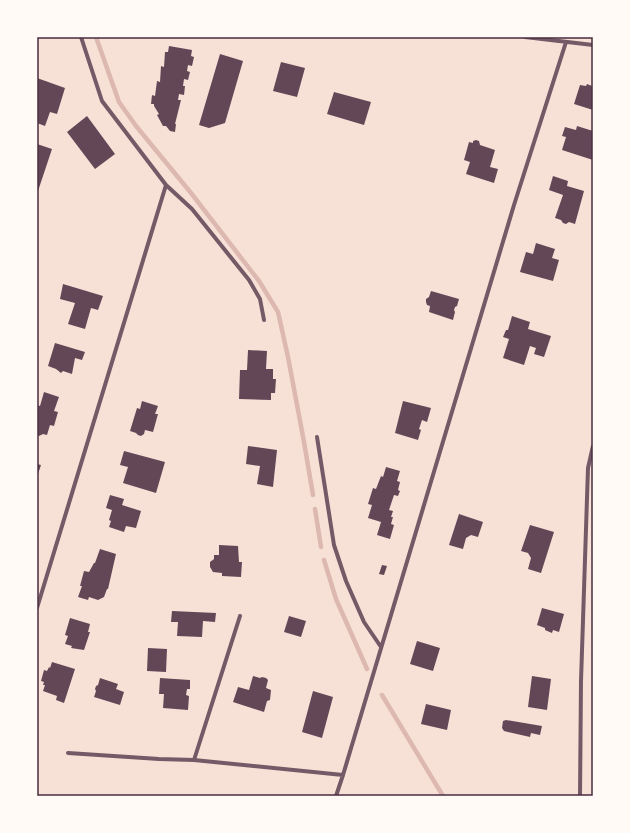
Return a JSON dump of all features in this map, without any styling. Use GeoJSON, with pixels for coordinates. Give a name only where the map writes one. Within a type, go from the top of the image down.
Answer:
{"type":"FeatureCollection","features":[{"type":"Feature","properties":{"kind":"street"},"geometry":{"type":"LineString","coordinates":[[80,37],[102,101],[166,185],[192,209],[249,280],[260,299],[264,320]]}},
{"type":"Feature","properties":{"kind":"street"},"geometry":{"type":"LineString","coordinates":[[524,37],[593,45]]}},
{"type":"Feature","properties":{"kind":"street"},"geometry":{"type":"LineString","coordinates":[[336,796],[514,205],[566,42]]}},
{"type":"Feature","properties":{"kind":"street"},"geometry":{"type":"LineString","coordinates":[[37,608],[166,185]]}},
{"type":"Feature","properties":{"kind":"street"},"geometry":{"type":"LineString","coordinates":[[317,437],[334,545],[346,581],[364,622],[381,647]]}},
{"type":"Feature","properties":{"kind":"street"},"geometry":{"type":"LineString","coordinates":[[580,796],[581,689],[588,476],[593,446]]}},
{"type":"Feature","properties":{"kind":"street"},"geometry":{"type":"LineString","coordinates":[[194,760],[240,616]]}},
{"type":"Feature","properties":{"kind":"street"},"geometry":{"type":"LineString","coordinates":[[68,753],[194,760],[343,775]]}},
{"type":"Feature","properties":{"kind":"building"},"geometry":{"type":"Polygon","coordinates":[[[169,46],[192,50],[191,56],[194,57],[192,66],[188,65],[187,71],[190,72],[188,80],[184,79],[184,95],[179,94],[178,100],[181,100],[175,124],[175,132],[170,131],[166,126],[163,126],[157,115],[159,114],[154,104],[151,104],[152,95],[155,96],[157,81],[160,82],[161,66],[164,67],[165,52],[168,52],[169,46]]]}},
{"type":"Feature","properties":{"kind":"building"},"geometry":{"type":"Polygon","coordinates":[[[220,54],[243,61],[225,123],[209,128],[199,125],[220,54]]]}},
{"type":"Feature","properties":{"kind":"building"},"geometry":{"type":"Polygon","coordinates":[[[281,62],[305,68],[297,97],[273,91],[281,62]]]}},
{"type":"Feature","properties":{"kind":"building"},"geometry":{"type":"Polygon","coordinates":[[[37,78],[65,88],[57,114],[50,112],[45,126],[37,123],[37,78]]]}},
{"type":"Feature","properties":{"kind":"building"},"geometry":{"type":"Polygon","coordinates":[[[593,83],[593,110],[574,104],[580,85],[586,86],[587,84],[592,86],[593,83]]]}},
{"type":"Feature","properties":{"kind":"building"},"geometry":{"type":"Polygon","coordinates":[[[334,92],[371,102],[364,125],[327,114],[334,92]]]}},
{"type":"Feature","properties":{"kind":"building"},"geometry":{"type":"Polygon","coordinates":[[[87,116],[115,154],[95,169],[67,132],[87,116]]]}},
{"type":"Feature","properties":{"kind":"building"},"geometry":{"type":"Polygon","coordinates":[[[577,126],[593,131],[593,160],[562,150],[566,137],[562,136],[565,127],[576,130],[577,126]]]}},
{"type":"Feature","properties":{"kind":"building"},"geometry":{"type":"Polygon","coordinates":[[[473,141],[479,141],[480,145],[495,150],[490,167],[498,169],[494,183],[466,174],[470,162],[464,160],[469,142],[473,143],[473,141]]]}},
{"type":"Feature","properties":{"kind":"building"},"geometry":{"type":"Polygon","coordinates":[[[37,144],[52,149],[37,194],[37,144]]]}},
{"type":"Feature","properties":{"kind":"building"},"geometry":{"type":"Polygon","coordinates":[[[553,176],[568,181],[567,186],[584,191],[575,224],[569,222],[566,224],[555,218],[563,195],[549,190],[553,176]]]}},
{"type":"Feature","properties":{"kind":"building"},"geometry":{"type":"Polygon","coordinates":[[[536,243],[555,249],[552,258],[559,260],[553,281],[520,272],[526,252],[533,254],[536,243]]]}},
{"type":"Feature","properties":{"kind":"building"},"geometry":{"type":"Polygon","coordinates":[[[63,284],[103,296],[98,310],[91,308],[85,329],[68,324],[75,303],[60,299],[63,284]]]}},
{"type":"Feature","properties":{"kind":"building"},"geometry":{"type":"Polygon","coordinates":[[[431,291],[459,299],[454,310],[453,320],[429,312],[430,306],[427,305],[426,299],[429,297],[431,291]]]}},
{"type":"Feature","properties":{"kind":"building"},"geometry":{"type":"Polygon","coordinates":[[[512,316],[530,322],[528,329],[551,336],[544,357],[534,354],[536,348],[530,346],[524,365],[503,358],[509,339],[503,337],[506,330],[508,330],[512,316]]]}},
{"type":"Feature","properties":{"kind":"building"},"geometry":{"type":"Polygon","coordinates":[[[55,343],[85,352],[82,360],[75,358],[72,374],[63,371],[61,373],[48,366],[55,343]]]}},
{"type":"Feature","properties":{"kind":"building"},"geometry":{"type":"Polygon","coordinates":[[[248,350],[267,351],[266,369],[273,369],[273,379],[276,379],[275,393],[271,393],[271,400],[239,399],[240,370],[247,370],[248,350]]]}},
{"type":"Feature","properties":{"kind":"building"},"geometry":{"type":"Polygon","coordinates":[[[44,392],[59,397],[54,411],[58,412],[54,426],[50,425],[47,435],[43,434],[37,436],[37,405],[40,406],[44,392]]]}},
{"type":"Feature","properties":{"kind":"building"},"geometry":{"type":"Polygon","coordinates":[[[142,401],[158,406],[155,414],[158,414],[153,432],[145,430],[144,434],[141,436],[130,431],[137,408],[140,409],[142,401]]]}},
{"type":"Feature","properties":{"kind":"building"},"geometry":{"type":"Polygon","coordinates":[[[403,401],[431,408],[427,422],[422,420],[418,440],[395,433],[403,401]]]}},
{"type":"Feature","properties":{"kind":"building"},"geometry":{"type":"Polygon","coordinates":[[[248,446],[277,450],[273,487],[257,484],[260,466],[246,464],[248,446]]]}},
{"type":"Feature","properties":{"kind":"building"},"geometry":{"type":"Polygon","coordinates":[[[124,451],[165,462],[156,493],[123,483],[128,467],[120,465],[124,451]]]}},
{"type":"Feature","properties":{"kind":"building"},"geometry":{"type":"Polygon","coordinates":[[[37,464],[41,465],[37,477],[37,464]]]}},
{"type":"Feature","properties":{"kind":"building"},"geometry":{"type":"Polygon","coordinates":[[[386,467],[400,471],[397,481],[400,482],[398,490],[400,491],[398,496],[394,495],[389,510],[393,511],[391,524],[394,525],[390,539],[377,535],[381,522],[368,518],[372,505],[368,504],[373,488],[376,489],[381,476],[383,477],[386,467]]]}},
{"type":"Feature","properties":{"kind":"building"},"geometry":{"type":"Polygon","coordinates":[[[110,495],[124,499],[122,505],[141,511],[136,528],[126,526],[124,532],[109,527],[111,521],[109,520],[112,510],[106,508],[110,495]]]}},
{"type":"Feature","properties":{"kind":"building"},"geometry":{"type":"Polygon","coordinates":[[[459,514],[483,522],[478,537],[471,535],[466,538],[463,549],[449,545],[459,514]]]}},
{"type":"Feature","properties":{"kind":"building"},"geometry":{"type":"Polygon","coordinates":[[[530,525],[554,532],[541,573],[528,569],[531,558],[528,553],[521,551],[530,525]]]}},
{"type":"Feature","properties":{"kind":"building"},"geometry":{"type":"Polygon","coordinates":[[[219,545],[238,546],[239,562],[242,562],[241,577],[222,576],[222,573],[213,572],[210,567],[210,562],[214,559],[214,555],[219,555],[219,545]]]}},
{"type":"Feature","properties":{"kind":"building"},"geometry":{"type":"Polygon","coordinates":[[[100,549],[116,554],[108,589],[104,597],[98,600],[89,597],[88,600],[78,597],[82,586],[80,586],[84,571],[89,572],[95,563],[100,549]]]}},
{"type":"Feature","properties":{"kind":"building"},"geometry":{"type":"Polygon","coordinates":[[[382,565],[387,566],[384,575],[379,574],[382,565]]]}},
{"type":"Feature","properties":{"kind":"building"},"geometry":{"type":"Polygon","coordinates":[[[542,608],[564,614],[559,632],[553,630],[552,633],[537,625],[542,608]]]}},
{"type":"Feature","properties":{"kind":"building"},"geometry":{"type":"Polygon","coordinates":[[[172,611],[216,613],[215,622],[203,621],[202,637],[177,636],[178,622],[171,622],[172,611]]]}},
{"type":"Feature","properties":{"kind":"building"},"geometry":{"type":"Polygon","coordinates":[[[289,616],[306,621],[301,637],[284,632],[289,616]]]}},
{"type":"Feature","properties":{"kind":"building"},"geometry":{"type":"Polygon","coordinates":[[[70,618],[90,624],[88,632],[90,632],[84,650],[71,648],[72,646],[65,644],[68,636],[65,635],[70,618]]]}},
{"type":"Feature","properties":{"kind":"building"},"geometry":{"type":"Polygon","coordinates":[[[417,641],[440,648],[433,671],[410,664],[417,641]]]}},
{"type":"Feature","properties":{"kind":"building"},"geometry":{"type":"Polygon","coordinates":[[[148,648],[167,649],[166,672],[147,671],[148,648]]]}},
{"type":"Feature","properties":{"kind":"building"},"geometry":{"type":"Polygon","coordinates":[[[52,662],[75,669],[64,703],[56,700],[57,696],[43,691],[45,685],[43,685],[44,682],[41,681],[44,670],[47,671],[49,667],[50,668],[52,662]]]}},
{"type":"Feature","properties":{"kind":"building"},"geometry":{"type":"Polygon","coordinates":[[[253,676],[266,678],[268,680],[266,688],[271,690],[270,700],[267,701],[264,712],[233,702],[238,687],[249,690],[253,676]]]}},
{"type":"Feature","properties":{"kind":"building"},"geometry":{"type":"Polygon","coordinates":[[[532,676],[551,679],[547,710],[528,707],[532,676]]]}},
{"type":"Feature","properties":{"kind":"building"},"geometry":{"type":"Polygon","coordinates":[[[100,678],[118,684],[116,689],[124,692],[120,705],[94,697],[96,691],[95,689],[100,678]]]}},
{"type":"Feature","properties":{"kind":"building"},"geometry":{"type":"Polygon","coordinates":[[[160,678],[190,680],[190,689],[187,689],[186,695],[189,696],[188,710],[163,708],[164,694],[159,694],[160,678]]]}},
{"type":"Feature","properties":{"kind":"building"},"geometry":{"type":"Polygon","coordinates":[[[313,691],[333,697],[322,738],[302,732],[313,691]]]}},
{"type":"Feature","properties":{"kind":"building"},"geometry":{"type":"Polygon","coordinates":[[[426,704],[451,710],[447,730],[421,724],[426,704]]]}},
{"type":"Feature","properties":{"kind":"building"},"geometry":{"type":"Polygon","coordinates":[[[506,720],[542,726],[540,735],[531,733],[530,737],[504,731],[502,728],[503,721],[506,720]]]}},
{"type":"Feature","properties":{"kind":"waterway"},"geometry":{"type":"LineString","coordinates":[[96,37],[119,102],[136,126],[191,193],[259,281],[278,312],[288,357],[313,495]]}},
{"type":"Feature","properties":{"kind":"waterway"},"geometry":{"type":"LineString","coordinates":[[315,509],[321,547]]}},
{"type":"Feature","properties":{"kind":"waterway"},"geometry":{"type":"LineString","coordinates":[[324,560],[336,599],[367,669]]}},
{"type":"Feature","properties":{"kind":"waterway"},"geometry":{"type":"LineString","coordinates":[[382,695],[443,796]]}}]}
